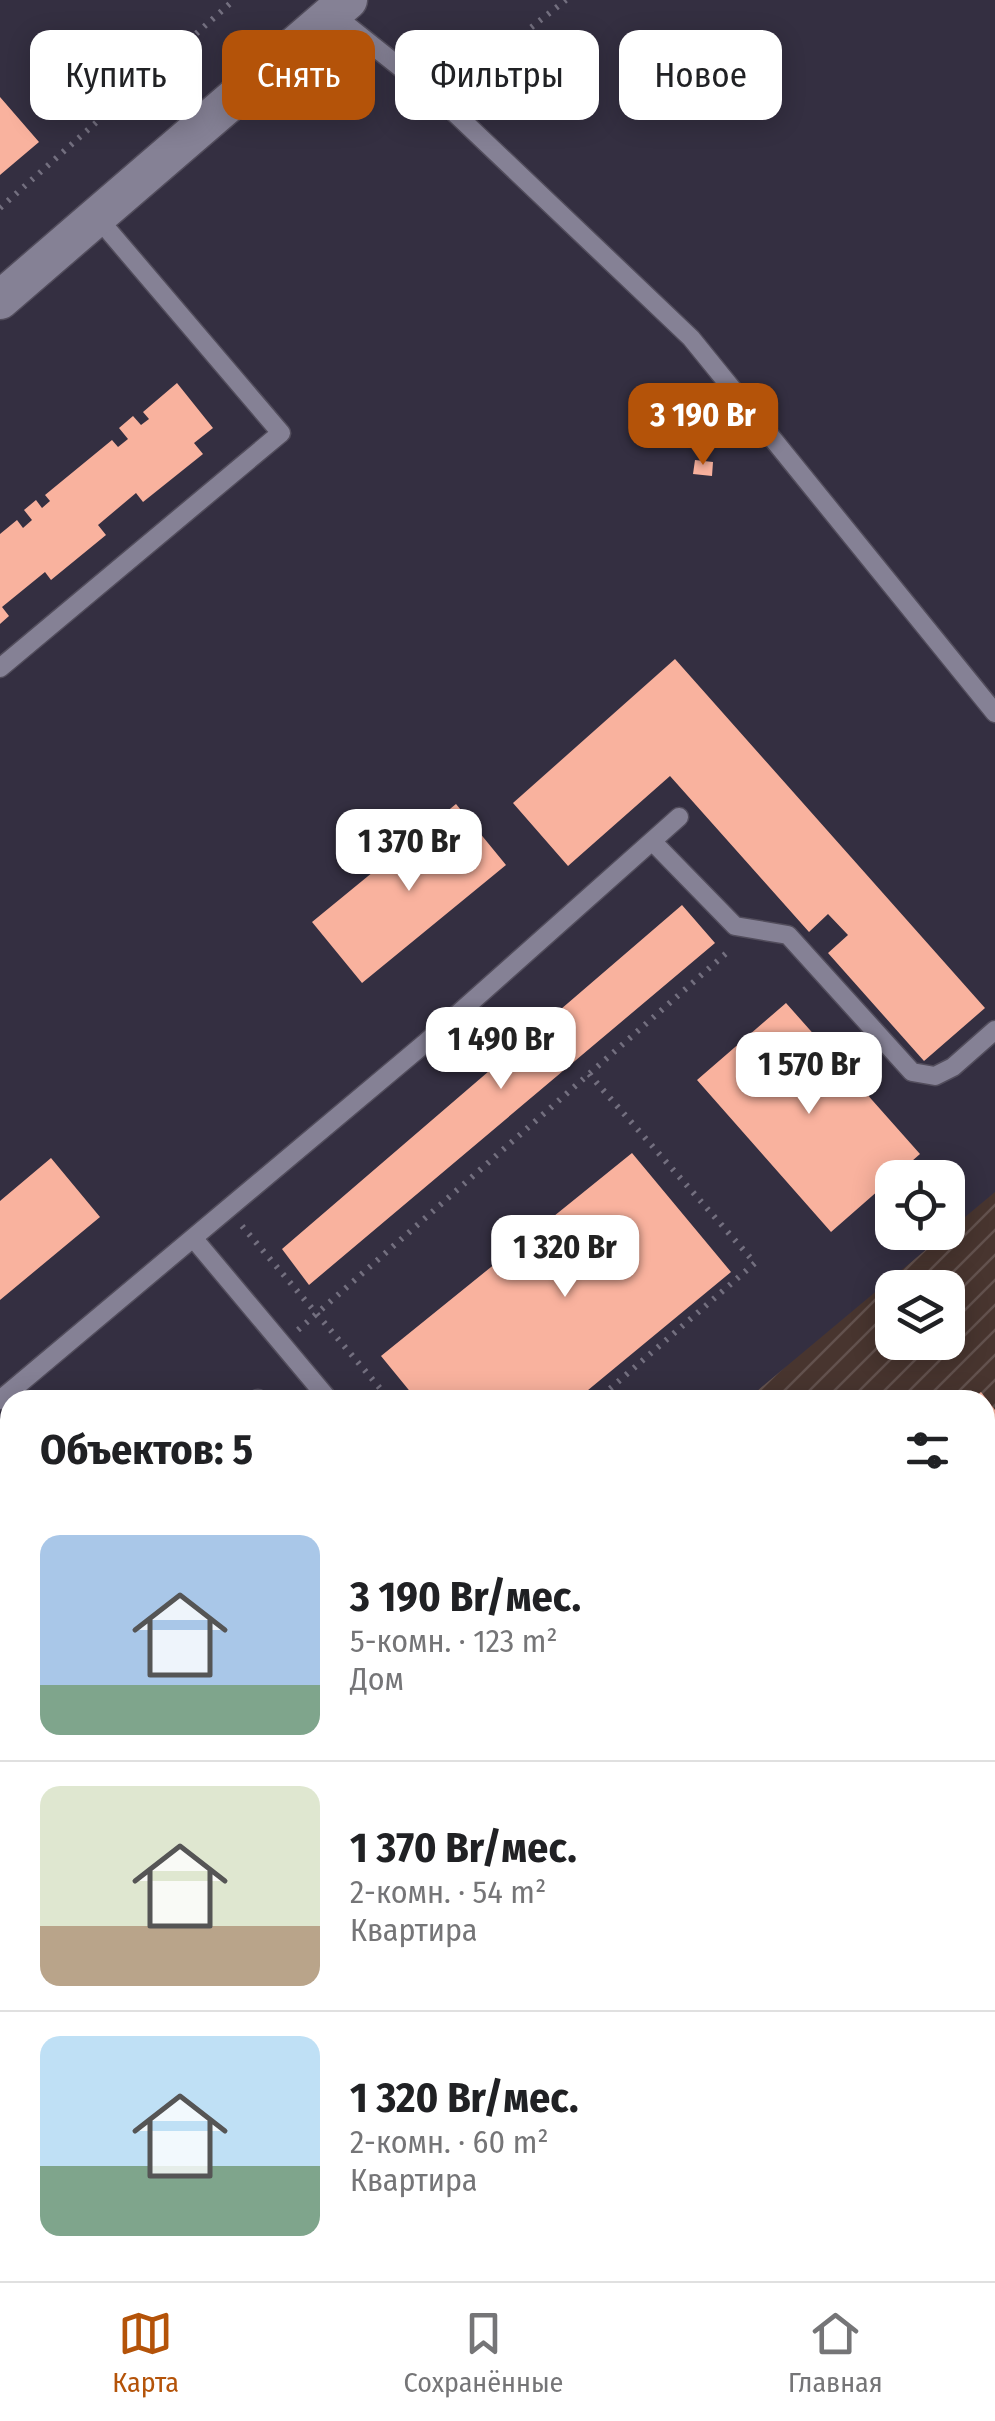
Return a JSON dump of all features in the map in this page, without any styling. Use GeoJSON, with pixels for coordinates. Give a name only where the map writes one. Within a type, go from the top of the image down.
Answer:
{"type":"FeatureCollection","features":[{"type":"Feature","properties":{"kind":"street"},"geometry":{"type":"LineString","coordinates":[[0,300],[340,7]]}},
{"type":"Feature","properties":{"kind":"lane"},"geometry":{"type":"LineString","coordinates":[[340,7],[395,58]]}},
{"type":"Feature","properties":{"kind":"lane"},"geometry":{"type":"LineString","coordinates":[[461,120],[691,338],[995,713]]}},
{"type":"Feature","properties":{"kind":"lane"},"geometry":{"type":"LineString","coordinates":[[0,668],[281,433],[97,217]]}},
{"type":"Feature","properties":{"kind":"lane"},"geometry":{"type":"LineString","coordinates":[[12,1390],[424,1044],[679,817]]}},
{"type":"Feature","properties":{"kind":"lane"},"geometry":{"type":"LineString","coordinates":[[652,840],[735,926],[788,935],[912,1072],[936,1076],[995,1030]]}},
{"type":"Feature","properties":{"kind":"lane"},"geometry":{"type":"LineString","coordinates":[[194,1239],[321,1390]]}},
{"type":"Feature","properties":{"kind":"path"},"geometry":{"type":"LineString","coordinates":[[0,208],[234,0]]}},
{"type":"Feature","properties":{"kind":"path"},"geometry":{"type":"LineString","coordinates":[[528,30],[566,0]]}},
{"type":"Feature","properties":{"kind":"path"},"geometry":{"type":"LineString","coordinates":[[282,1344],[754,929]]}},
{"type":"Feature","properties":{"kind":"path"},"geometry":{"type":"LineString","coordinates":[[589,1074],[756,1263],[609,1390]]}},
{"type":"Feature","properties":{"kind":"path"},"geometry":{"type":"LineString","coordinates":[[228,1210],[382,1390]]}},
{"type":"Feature","properties":{"kind":"shaded area"},"geometry":{"type":"Polygon","coordinates":[[[995,1192],[995,1390],[758,1390],[875,1292],[875,1360],[965,1360],[965,1270],[902,1270],[926,1250],[965,1250],[965,1217],[995,1192]]]}},
{"type":"Feature","properties":{"kind":"building"},"geometry":{"type":"Polygon","coordinates":[[[0,97],[39,142],[0,175],[0,97]]]}},
{"type":"Feature","properties":{"kind":"building"},"geometry":{"type":"Polygon","coordinates":[[[177,383],[213,428],[194,443],[203,454],[143,502],[136,493],[98,525],[106,535],[51,580],[45,572],[2,607],[9,616],[0,624],[0,534],[17,520],[23,528],[32,520],[24,510],[36,500],[42,508],[50,501],[45,495],[112,440],[118,447],[128,439],[119,428],[133,416],[141,425],[149,419],[143,412],[177,383]]]}},
{"type":"Feature","properties":{"kind":"building"},"geometry":{"type":"Polygon","coordinates":[[[695,460],[713,462],[712,476],[693,474],[695,460]]]}},
{"type":"Feature","properties":{"kind":"building"},"geometry":{"type":"Polygon","coordinates":[[[675,659],[985,1008],[924,1061],[828,953],[848,935],[828,914],[809,932],[670,776],[568,866],[513,803],[675,659]]]}},
{"type":"Feature","properties":{"kind":"building"},"geometry":{"type":"Polygon","coordinates":[[[456,804],[506,865],[362,983],[312,922],[456,804]]]}},
{"type":"Feature","properties":{"kind":"building"},"geometry":{"type":"Polygon","coordinates":[[[682,905],[715,943],[309,1285],[282,1249],[682,905]]]}},
{"type":"Feature","properties":{"kind":"building"},"geometry":{"type":"Polygon","coordinates":[[[786,1003],[920,1154],[913,1160],[875,1160],[875,1193],[831,1232],[697,1080],[786,1003]]]}},
{"type":"Feature","properties":{"kind":"building"},"geometry":{"type":"Polygon","coordinates":[[[632,1153],[731,1272],[588,1390],[409,1390],[381,1356],[632,1153]]]}},
{"type":"Feature","properties":{"kind":"building"},"geometry":{"type":"Polygon","coordinates":[[[51,1158],[100,1217],[0,1300],[0,1201],[51,1158]]]}}]}
